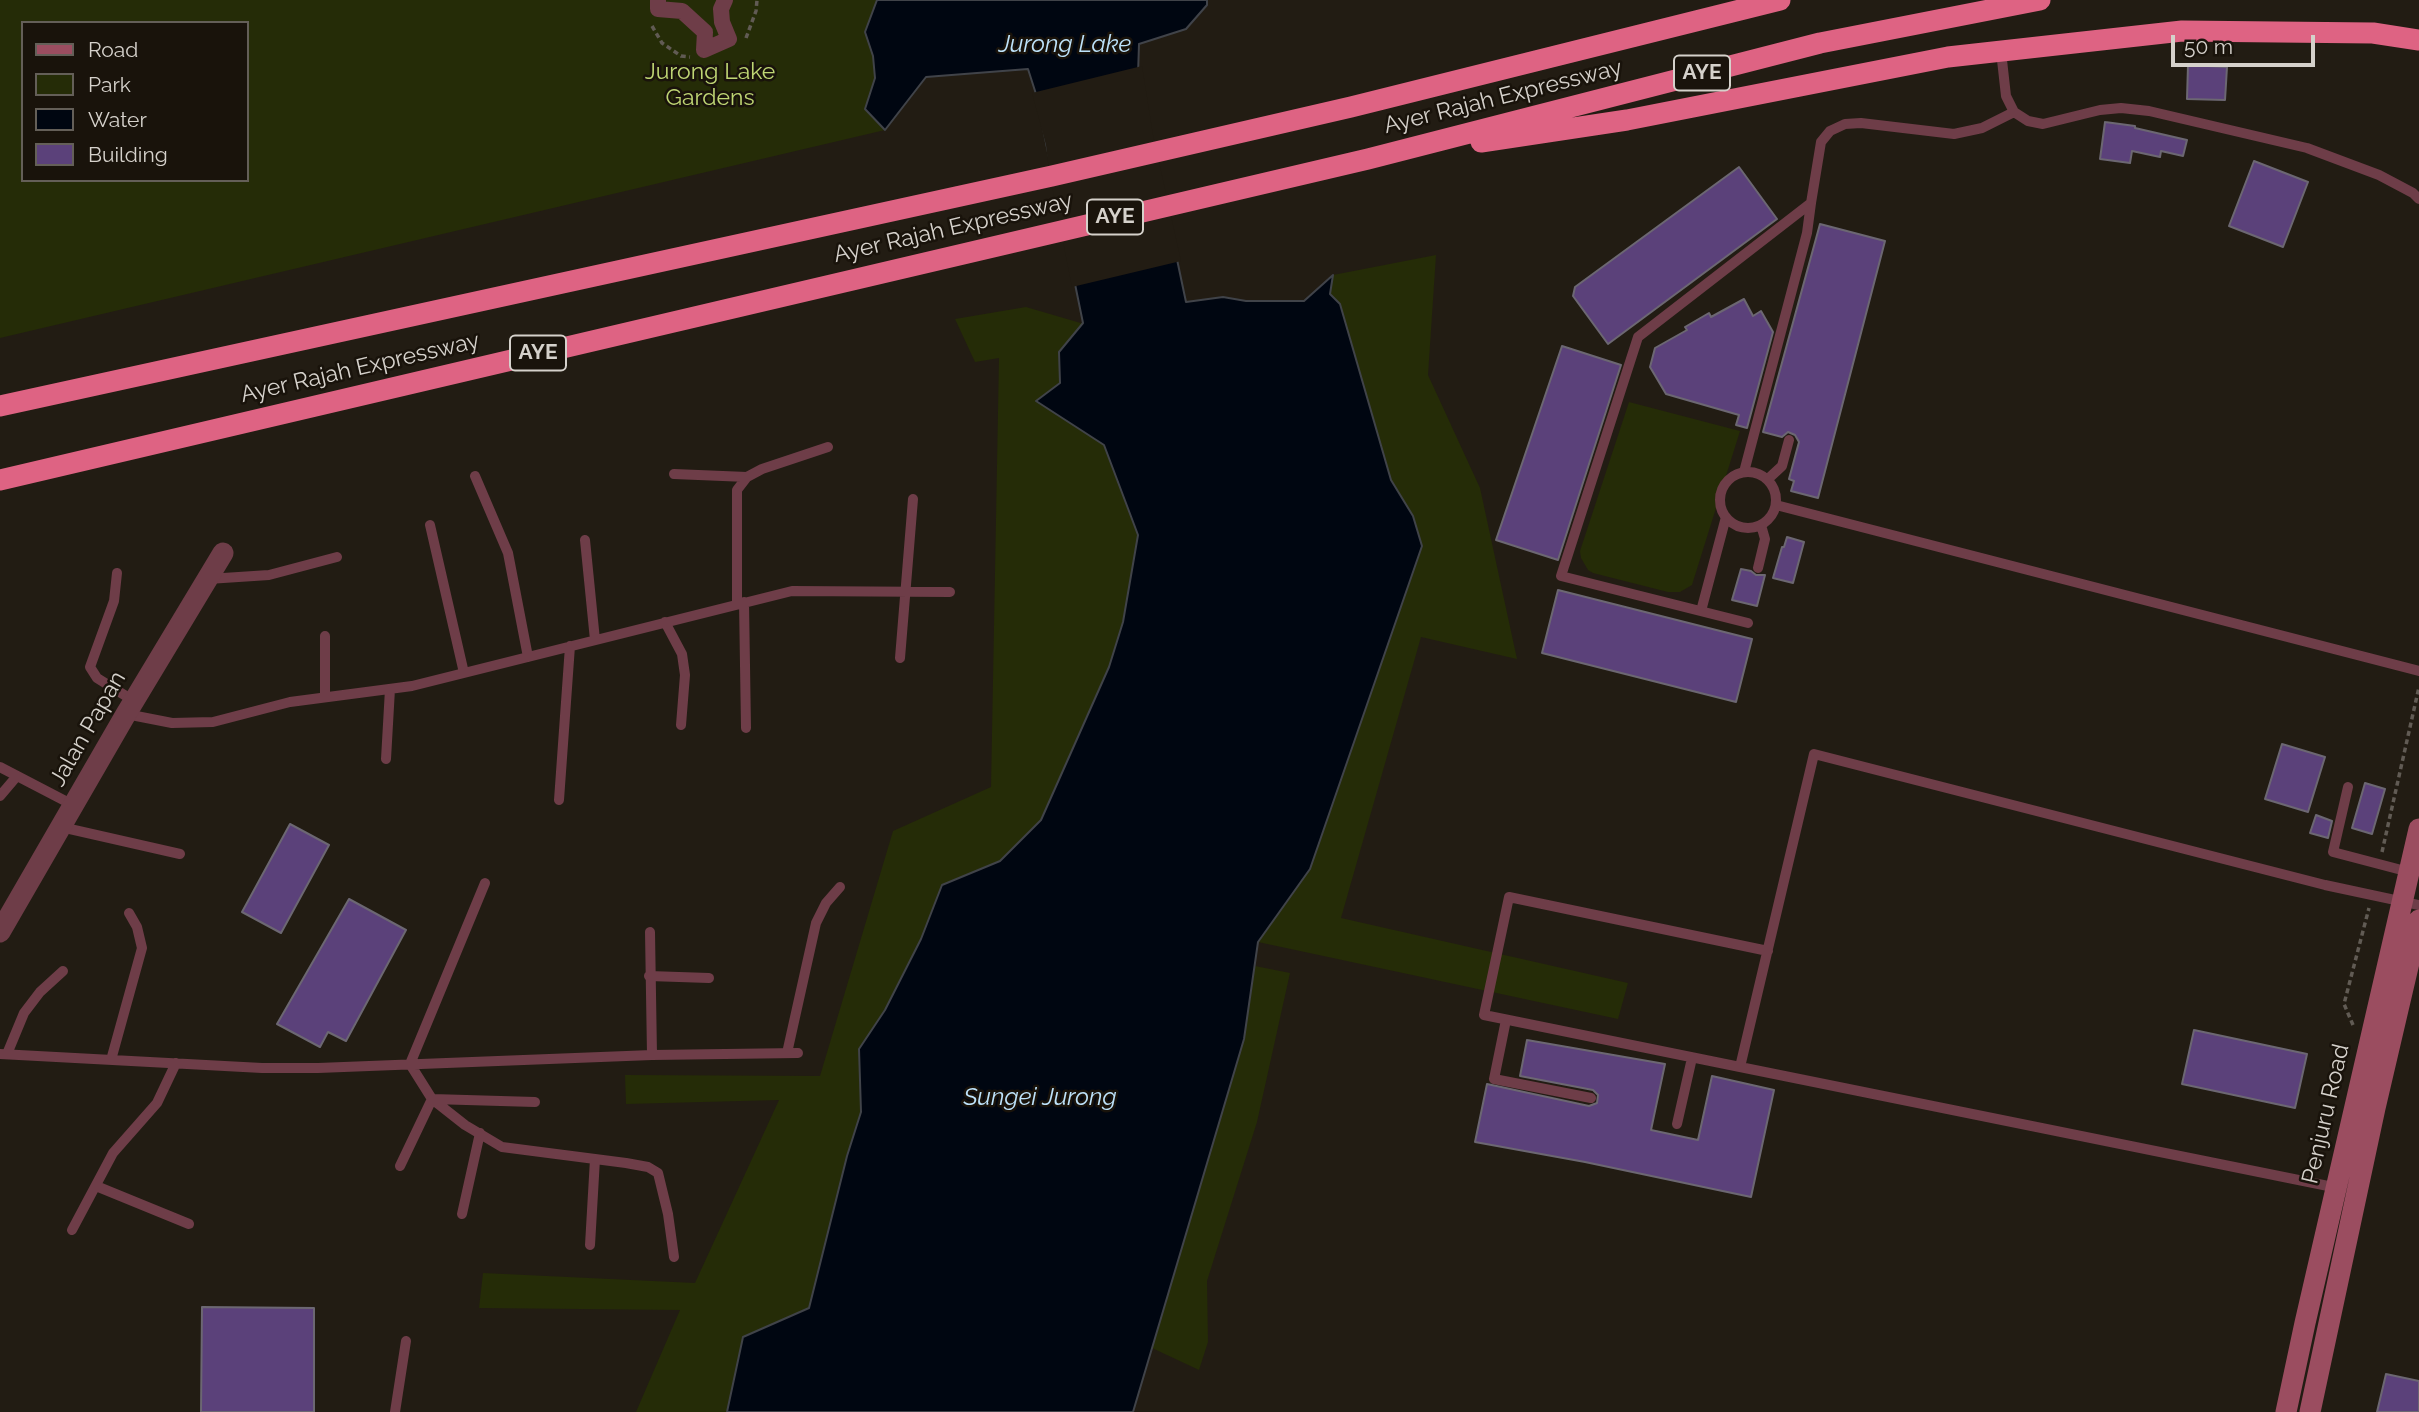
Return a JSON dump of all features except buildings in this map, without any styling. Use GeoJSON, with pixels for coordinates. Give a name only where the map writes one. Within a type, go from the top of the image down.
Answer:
{"type":"FeatureCollection","features":[{"type":"Feature","properties":{"kind":"highway","name":"Ayer Rajah Expressway"},"geometry":{"type":"LineString","coordinates":[[0,406],[1052,176],[1351,107],[1780,0]]}},
{"type":"Feature","properties":{"kind":"highway","name":"Ayer Rajah Expressway"},"geometry":{"type":"LineString","coordinates":[[0,480],[1368,159],[1819,43],[2040,0]]}},
{"type":"Feature","properties":{"kind":"highway"},"geometry":{"type":"LineString","coordinates":[[1368,159],[1628,120],[1935,60],[2001,51],[2182,31],[2373,33],[2419,40]]}},
{"type":"Feature","properties":{"kind":"main road","name":"Penjuru Road"},"geometry":{"type":"LineString","coordinates":[[2310,1412],[2358,1191],[2354,1158],[2402,949],[2411,903],[2419,829]]}},
{"type":"Feature","properties":{"kind":"main road","name":"Penjuru Road"},"geometry":{"type":"LineString","coordinates":[[2402,949],[2419,920]]}},
{"type":"Feature","properties":{"kind":"main road","name":"Penjuru Road"},"geometry":{"type":"LineString","coordinates":[[2286,1412],[2337,1183],[2354,1158]]}},
{"type":"Feature","properties":{"kind":"street"},"geometry":{"type":"LineString","coordinates":[[658,0],[658,9],[682,11],[705,32],[704,50],[729,39],[722,22],[721,9],[725,0]]}},
{"type":"Feature","properties":{"kind":"street","name":"Jalan Papan"},"geometry":{"type":"LineString","coordinates":[[0,932],[223,553]]}},
{"type":"Feature","properties":{"kind":"lane"},"geometry":{"type":"LineString","coordinates":[[2001,51],[2006,96],[2014,111],[2028,121],[2043,124],[2100,110],[2121,108],[2149,111],[2308,148],[2379,175],[2419,199]]}},
{"type":"Feature","properties":{"kind":"lane"},"geometry":{"type":"LineString","coordinates":[[1744,472],[1807,233],[1821,142],[1830,131],[1845,124],[1861,123],[1954,134],[1982,128],[2014,111]]}},
{"type":"Feature","properties":{"kind":"lane"},"geometry":{"type":"LineString","coordinates":[[1748,623],[1561,576],[1638,338],[1811,203]]}},
{"type":"Feature","properties":{"kind":"lane"},"geometry":{"type":"LineString","coordinates":[[1768,479],[1782,466],[1789,440]]}},
{"type":"Feature","properties":{"kind":"lane"},"geometry":{"type":"LineString","coordinates":[[746,728],[737,491],[747,477],[762,469],[828,447]]}},
{"type":"Feature","properties":{"kind":"lane"},"geometry":{"type":"LineString","coordinates":[[1744,472],[1759,473],[1768,479],[1774,488],[1776,505],[1770,519],[1751,528],[1739,527],[1726,517],[1719,501],[1721,489],[1727,480],[1744,472]]}},
{"type":"Feature","properties":{"kind":"lane"},"geometry":{"type":"LineString","coordinates":[[674,474],[747,477]]}},
{"type":"Feature","properties":{"kind":"lane"},"geometry":{"type":"LineString","coordinates":[[475,476],[508,553],[528,657]]}},
{"type":"Feature","properties":{"kind":"lane"},"geometry":{"type":"LineString","coordinates":[[900,658],[913,499]]}},
{"type":"Feature","properties":{"kind":"lane"},"geometry":{"type":"LineString","coordinates":[[1776,505],[2419,671]]}},
{"type":"Feature","properties":{"kind":"lane"},"geometry":{"type":"LineString","coordinates":[[1701,611],[1726,517]]}},
{"type":"Feature","properties":{"kind":"lane"},"geometry":{"type":"LineString","coordinates":[[429,525],[464,673]]}},
{"type":"Feature","properties":{"kind":"lane"},"geometry":{"type":"LineString","coordinates":[[1758,568],[1765,540],[1761,525]]}},
{"type":"Feature","properties":{"kind":"lane"},"geometry":{"type":"LineString","coordinates":[[585,540],[595,640]]}},
{"type":"Feature","properties":{"kind":"lane"},"geometry":{"type":"LineString","coordinates":[[208,579],[269,575],[337,556]]}},
{"type":"Feature","properties":{"kind":"lane"},"geometry":{"type":"LineString","coordinates":[[117,573],[114,601],[90,667],[97,678],[130,707],[172,723],[213,722],[290,702],[390,689],[792,591],[950,592]]}},
{"type":"Feature","properties":{"kind":"lane"},"geometry":{"type":"LineString","coordinates":[[665,622],[682,654],[685,675],[681,725]]}},
{"type":"Feature","properties":{"kind":"lane"},"geometry":{"type":"LineString","coordinates":[[325,636],[325,696]]}},
{"type":"Feature","properties":{"kind":"lane"},"geometry":{"type":"LineString","coordinates":[[559,800],[570,646]]}},
{"type":"Feature","properties":{"kind":"lane"},"geometry":{"type":"LineString","coordinates":[[386,759],[390,689]]}},
{"type":"Feature","properties":{"kind":"lane"},"geometry":{"type":"LineString","coordinates":[[1740,1067],[1814,754],[2411,903]]}},
{"type":"Feature","properties":{"kind":"lane"},"geometry":{"type":"LineString","coordinates":[[0,767],[73,805]]}},
{"type":"Feature","properties":{"kind":"lane"},"geometry":{"type":"LineString","coordinates":[[0,796],[17,776]]}},
{"type":"Feature","properties":{"kind":"lane"},"geometry":{"type":"LineString","coordinates":[[2348,787],[2333,852],[2414,874]]}},
{"type":"Feature","properties":{"kind":"lane"},"geometry":{"type":"LineString","coordinates":[[61,827],[180,854]]}},
{"type":"Feature","properties":{"kind":"lane"},"geometry":{"type":"LineString","coordinates":[[410,1064],[485,883]]}},
{"type":"Feature","properties":{"kind":"lane"},"geometry":{"type":"LineString","coordinates":[[63,971],[40,992],[24,1013],[4,1054],[262,1068],[792,1053],[816,923],[825,903],[840,887]]}},
{"type":"Feature","properties":{"kind":"lane"},"geometry":{"type":"LineString","coordinates":[[1768,951],[1509,897],[1484,1015],[2337,1183],[2358,1191]]}},
{"type":"Feature","properties":{"kind":"lane"},"geometry":{"type":"LineString","coordinates":[[110,1060],[142,948],[137,927],[129,913]]}},
{"type":"Feature","properties":{"kind":"lane"},"geometry":{"type":"LineString","coordinates":[[650,932],[652,1055]]}},
{"type":"Feature","properties":{"kind":"lane"},"geometry":{"type":"LineString","coordinates":[[649,976],[709,978]]}},
{"type":"Feature","properties":{"kind":"lane"},"geometry":{"type":"LineString","coordinates":[[1506,1020],[1494,1079],[1591,1098]]}},
{"type":"Feature","properties":{"kind":"lane"},"geometry":{"type":"LineString","coordinates":[[1677,1124],[1692,1058]]}},
{"type":"Feature","properties":{"kind":"lane"},"geometry":{"type":"LineString","coordinates":[[72,1230],[113,1153],[157,1103],[176,1063]]}},
{"type":"Feature","properties":{"kind":"lane"},"geometry":{"type":"LineString","coordinates":[[410,1064],[432,1100],[502,1147],[648,1167],[658,1173],[668,1214],[674,1258]]}},
{"type":"Feature","properties":{"kind":"lane"},"geometry":{"type":"LineString","coordinates":[[432,1100],[534,1102]]}},
{"type":"Feature","properties":{"kind":"lane"},"geometry":{"type":"LineString","coordinates":[[400,1166],[432,1100]]}},
{"type":"Feature","properties":{"kind":"lane"},"geometry":{"type":"LineString","coordinates":[[462,1214],[480,1133]]}},
{"type":"Feature","properties":{"kind":"lane"},"geometry":{"type":"LineString","coordinates":[[590,1245],[595,1159]]}},
{"type":"Feature","properties":{"kind":"lane"},"geometry":{"type":"LineString","coordinates":[[96,1186],[189,1224]]}},
{"type":"Feature","properties":{"kind":"lane"},"geometry":{"type":"LineString","coordinates":[[395,1412],[406,1341]]}},
{"type":"Feature","properties":{"kind":"path"},"geometry":{"type":"LineString","coordinates":[[2379,865],[2419,687]]}},
{"type":"Feature","properties":{"kind":"path"},"geometry":{"type":"LineString","coordinates":[[2354,1027],[2344,1004],[2372,895]]}},
{"type":"Feature","properties":{"kind":"green space","name":"Jurong Lake Gardens"},"geometry":{"type":"Polygon","coordinates":[[[0,0],[877,0],[865,32],[873,56],[875,78],[865,109],[885,130],[0,338],[0,0]]]}},
{"type":"Feature","properties":{"kind":"green space"},"geometry":{"type":"Polygon","coordinates":[[[1436,255],[1428,375],[1480,488],[1517,659],[1421,637],[1341,918],[1628,983],[1618,1019],[1258,942],[1310,869],[1413,516],[1391,480],[1330,294],[1333,275],[1436,255]]]}},
{"type":"Feature","properties":{"kind":"green space"},"geometry":{"type":"Polygon","coordinates":[[[1026,307],[1084,324],[1059,352],[1060,383],[1037,401],[1104,445],[1138,535],[1123,622],[1109,667],[1041,820],[1000,861],[942,885],[921,939],[885,1010],[859,1049],[861,1111],[847,1156],[809,1309],[743,1337],[727,1412],[636,1412],[680,1310],[479,1308],[483,1273],[695,1283],[779,1100],[626,1104],[625,1075],[820,1076],[893,831],[991,787],[999,358],[975,362],[955,319],[1026,307]]]}},
{"type":"Feature","properties":{"kind":"green space"},"geometry":{"type":"Polygon","coordinates":[[[1629,402],[1740,431],[1692,585],[1680,592],[1668,592],[1593,573],[1581,558],[1580,551],[1629,402]]]}},
{"type":"Feature","properties":{"kind":"green space"},"geometry":{"type":"Polygon","coordinates":[[[1255,966],[1290,973],[1257,1122],[1207,1281],[1208,1342],[1199,1370],[1152,1348],[1244,1039],[1255,966]]]}},
{"type":"Feature","properties":{"kind":"water","name":"Sungei Jurong"},"geometry":{"type":"Polygon","coordinates":[[[877,0],[1207,0],[1207,5],[1186,29],[1139,44],[1138,75],[1186,302],[1223,297],[1246,301],[1304,301],[1333,275],[1330,294],[1340,304],[1391,480],[1413,516],[1422,546],[1310,869],[1258,942],[1244,1039],[1133,1412],[727,1412],[743,1337],[809,1308],[847,1156],[861,1112],[859,1049],[885,1010],[921,939],[942,885],[1000,861],[1041,820],[1109,667],[1123,622],[1138,535],[1104,445],[1036,401],[1060,383],[1059,352],[1083,323],[1036,94],[1028,69],[926,77],[885,130],[865,109],[875,78],[873,56],[865,32],[877,0]]]}},
{"type":"Feature","properties":{"kind":"pier"},"geometry":{"type":"Polygon","coordinates":[[[1142,66],[1153,135],[1181,261],[1072,287],[1046,145],[1032,93],[1142,66]]]}},
{"type":"Feature","properties":{"kind":"water label","name":"Jurong Lake"},"geometry":{"type":"Point","coordinates":[1065,45]}}]}
